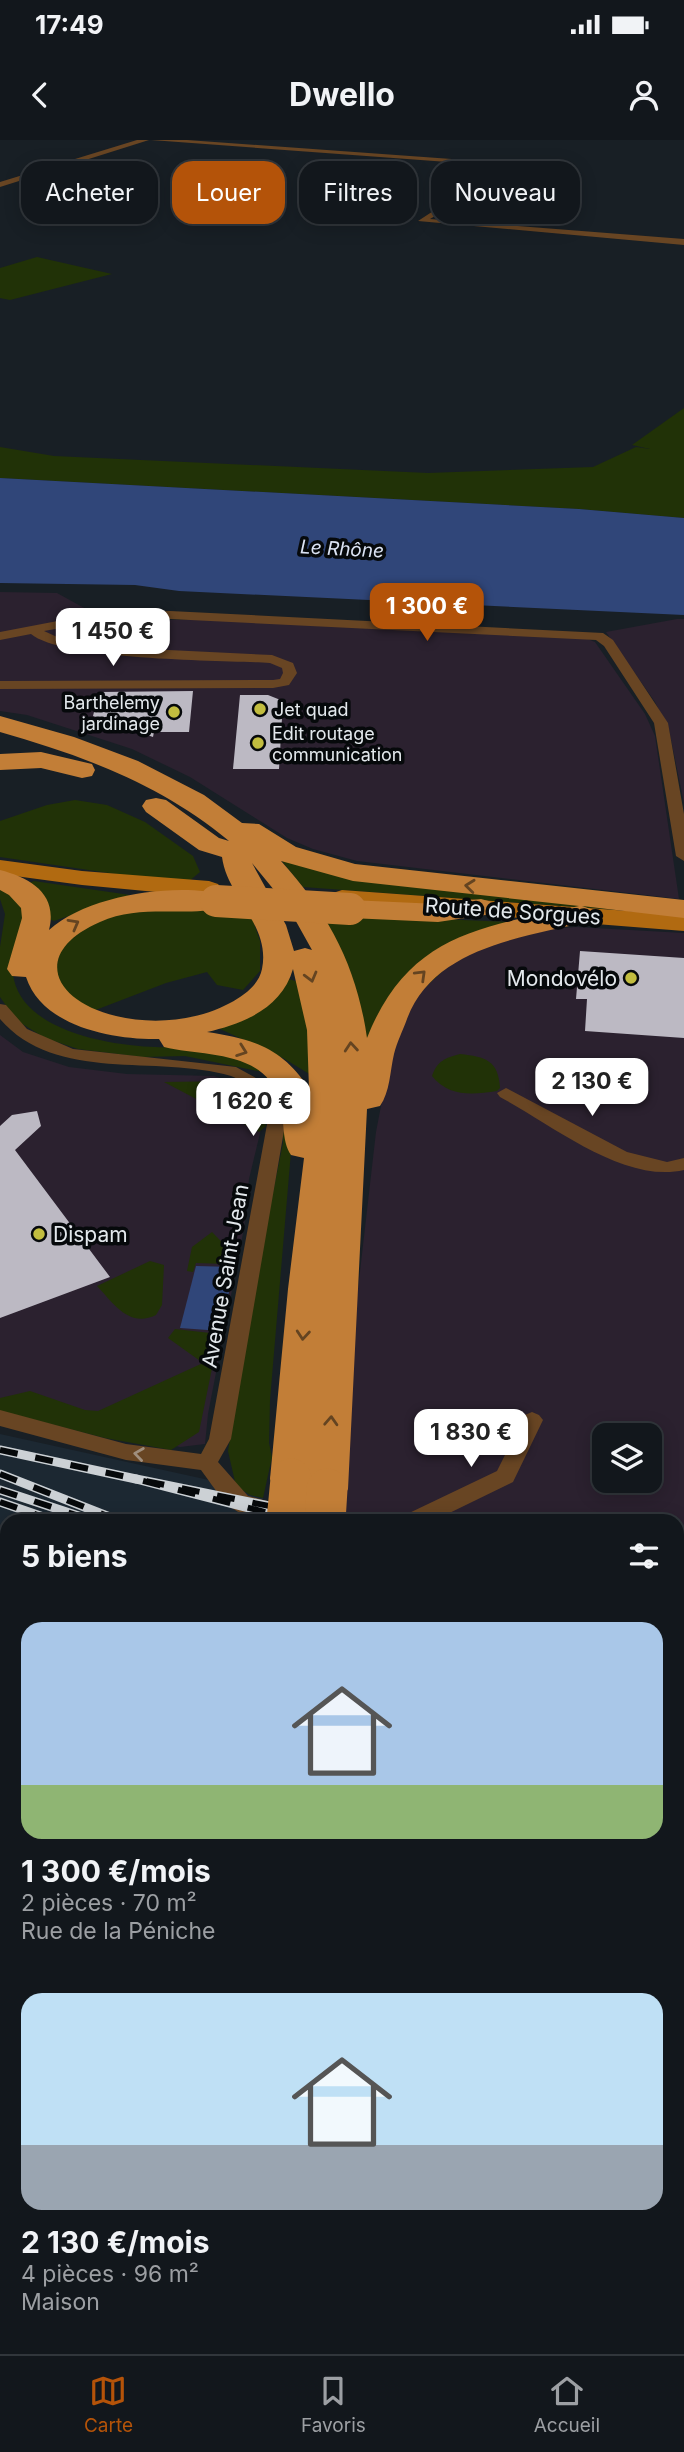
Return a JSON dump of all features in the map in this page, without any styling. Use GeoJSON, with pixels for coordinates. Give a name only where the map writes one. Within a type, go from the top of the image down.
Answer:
{"type":"FeatureCollection","features":[{"type":"Feature","properties":{"kind":"highway"},"geometry":{"type":"LineString","coordinates":[[0,724],[73,745],[175,789],[238,833],[292,893],[331,958],[345,1005],[352,1052],[346,1217],[315,1502],[297,1514]]}},
{"type":"Feature","properties":{"kind":"highway"},"geometry":{"type":"LineString","coordinates":[[0,737],[109,773],[161,800],[197,824],[233,854],[282,914],[296,937],[307,962],[318,1005],[325,1052],[323,1121],[309,1267]]}},
{"type":"Feature","properties":{"kind":"highway"},"geometry":{"type":"LineString","coordinates":[[0,762],[41,760],[83,771],[172,816],[209,844],[233,854],[241,876],[276,930],[278,970],[274,981],[251,1004],[216,1021],[187,1027],[124,1027],[73,1011],[49,992],[42,979],[42,963],[48,948],[64,930],[107,910],[143,902],[212,895],[346,904],[438,914],[481,908]]}},
{"type":"Feature","properties":{"kind":"highway"},"geometry":{"type":"LineString","coordinates":[[122,765],[144,768],[171,779],[286,853],[325,866],[396,878],[684,909]]}},
{"type":"Feature","properties":{"kind":"highway"},"geometry":{"type":"LineString","coordinates":[[4,870],[36,906],[38,921],[24,962],[23,975],[37,1002],[70,1024],[106,1035],[144,1040],[196,1040],[240,1049],[280,1070],[292,1084],[302,1118],[315,1502]]}},
{"type":"Feature","properties":{"kind":"highway"},"geometry":{"type":"LineString","coordinates":[[346,1217],[375,1058],[395,1009],[417,977],[461,946],[514,930],[580,915]]}},
{"type":"Feature","properties":{"kind":"main road"},"geometry":{"type":"LineString","coordinates":[[4,870],[212,895]]}},
{"type":"Feature","properties":{"kind":"main road","name":"Route de Sorgues"},"geometry":{"type":"LineString","coordinates":[[481,908],[684,923]]}},
{"type":"Feature","properties":{"kind":"street"},"geometry":{"type":"LineString","coordinates":[[0,186],[145,140]]}},
{"type":"Feature","properties":{"kind":"street"},"geometry":{"type":"LineString","coordinates":[[155,140],[502,163],[507,165],[504,170],[422,221],[684,242]]}},
{"type":"Feature","properties":{"kind":"street"},"geometry":{"type":"LineString","coordinates":[[0,636],[89,619],[170,615],[599,636],[609,643],[661,723],[684,856]]}},
{"type":"Feature","properties":{"kind":"street"},"geometry":{"type":"LineString","coordinates":[[0,685],[273,684],[285,682],[290,673],[288,666],[272,659],[148,653],[65,645],[45,639],[34,630]]}},
{"type":"Feature","properties":{"kind":"street","name":"Avenue Saint-Jean"},"geometry":{"type":"LineString","coordinates":[[0,1009],[22,1033],[70,1054],[236,1072],[267,1089],[277,1119],[220,1439],[206,1464]]}},
{"type":"Feature","properties":{"kind":"street"},"geometry":{"type":"LineString","coordinates":[[506,1093],[625,1160],[649,1167],[677,1169],[684,1164]]}},
{"type":"Feature","properties":{"kind":"street"},"geometry":{"type":"LineString","coordinates":[[0,1418],[125,1452],[206,1464],[240,1502],[252,1507],[315,1502]]}},
{"type":"Feature","properties":{"kind":"street"},"geometry":{"type":"LineString","coordinates":[[427,1514],[505,1476],[531,1420]]}},
{"type":"Feature","properties":{"kind":"shaded area"},"geometry":{"type":"Polygon","coordinates":[[[0,592],[57,593],[106,620],[213,620],[585,638],[595,642],[645,714],[655,736],[679,899],[357,861],[313,849],[287,838],[190,777],[132,749],[27,715],[0,711],[0,592]]]}},
{"type":"Feature","properties":{"kind":"shaded area"},"geometry":{"type":"Polygon","coordinates":[[[684,619],[684,803],[669,730],[655,702],[606,632],[684,619]]]}},
{"type":"Feature","properties":{"kind":"shaded area"},"geometry":{"type":"Polygon","coordinates":[[[576,927],[684,933],[684,1514],[345,1514],[351,1350],[376,1132],[396,1028],[442,963],[473,949],[552,929],[576,927]]]}},
{"type":"Feature","properties":{"kind":"shaded area"},"geometry":{"type":"Polygon","coordinates":[[[0,1035],[23,1052],[69,1067],[127,1074],[214,1076],[232,1082],[261,1106],[261,1129],[249,1179],[244,1228],[208,1414],[205,1444],[180,1447],[0,1405],[0,1035]]]}},
{"type":"Feature","properties":{"kind":"shaded area"},"geometry":{"type":"Polygon","coordinates":[[[0,1434],[236,1486],[250,1495],[263,1498],[261,1514],[0,1514],[0,1434]]]}},
{"type":"Feature","properties":{"kind":"green space"},"geometry":{"type":"Polygon","coordinates":[[[37,257],[112,274],[10,300],[0,298],[0,268],[37,257]]]}},
{"type":"Feature","properties":{"kind":"green space"},"geometry":{"type":"Polygon","coordinates":[[[684,408],[684,518],[579,509],[0,478],[0,447],[54,456],[428,473],[593,467],[636,447],[650,449],[632,445],[684,408]]]}},
{"type":"Feature","properties":{"kind":"green space"},"geometry":{"type":"Polygon","coordinates":[[[75,800],[107,805],[145,822],[193,856],[200,872],[188,882],[0,857],[0,821],[47,805],[75,800]]]}},
{"type":"Feature","properties":{"kind":"green space"},"geometry":{"type":"Polygon","coordinates":[[[277,855],[684,915],[303,887],[277,855]]]}},
{"type":"Feature","properties":{"kind":"green space"},"geometry":{"type":"Polygon","coordinates":[[[34,881],[130,895],[54,921],[49,919],[29,883],[34,881]]]}},
{"type":"Feature","properties":{"kind":"green space"},"geometry":{"type":"Polygon","coordinates":[[[0,884],[30,908],[15,953],[13,971],[22,998],[35,1012],[73,1033],[95,1039],[138,1046],[210,1048],[270,1070],[293,1128],[270,1400],[269,1443],[272,1457],[263,1498],[250,1495],[236,1486],[228,1451],[249,1312],[283,1143],[283,1103],[262,1072],[185,1056],[142,1057],[78,1049],[45,1038],[16,1020],[0,997],[0,947],[5,914],[0,899],[0,884]]]}},
{"type":"Feature","properties":{"kind":"green space"},"geometry":{"type":"Polygon","coordinates":[[[218,905],[252,918],[260,941],[260,971],[243,990],[217,985],[207,972],[166,983],[93,1011],[71,1001],[54,971],[63,946],[75,933],[92,923],[134,912],[218,905]]]}},
{"type":"Feature","properties":{"kind":"green space"},"geometry":{"type":"Polygon","coordinates":[[[320,914],[512,922],[483,933],[364,1045],[351,976],[320,914]]]}},
{"type":"Feature","properties":{"kind":"green space"},"geometry":{"type":"Polygon","coordinates":[[[289,979],[301,983],[306,999],[311,1075],[283,1058],[218,1028],[265,1005],[289,979]]]}},
{"type":"Feature","properties":{"kind":"green space"},"geometry":{"type":"Polygon","coordinates":[[[460,1054],[489,1062],[497,1071],[500,1088],[497,1091],[470,1094],[453,1091],[439,1083],[432,1076],[436,1067],[446,1059],[460,1054]]]}},
{"type":"Feature","properties":{"kind":"green space"},"geometry":{"type":"Polygon","coordinates":[[[235,1081],[265,1122],[266,1126],[259,1132],[164,1082],[235,1081]]]}},
{"type":"Feature","properties":{"kind":"green space"},"geometry":{"type":"Polygon","coordinates":[[[212,1232],[226,1250],[226,1264],[196,1263],[193,1272],[187,1271],[192,1247],[212,1232]]]}},
{"type":"Feature","properties":{"kind":"green space"},"geometry":{"type":"Polygon","coordinates":[[[150,1261],[164,1265],[162,1305],[156,1315],[146,1318],[130,1316],[116,1307],[97,1286],[150,1261]]]}},
{"type":"Feature","properties":{"kind":"green space"},"geometry":{"type":"Polygon","coordinates":[[[175,1329],[219,1334],[199,1432],[171,1450],[105,1438],[0,1411],[0,1398],[30,1391],[85,1410],[98,1411],[203,1363],[168,1338],[175,1329]]]}},
{"type":"Feature","properties":{"kind":"water","name":"Le Rhône"},"geometry":{"type":"Polygon","coordinates":[[[0,478],[579,509],[684,518],[684,615],[179,591],[135,585],[0,583],[0,478]]]}},
{"type":"Feature","properties":{"kind":"water"},"geometry":{"type":"Polygon","coordinates":[[[196,1266],[234,1267],[221,1331],[180,1328],[196,1266]]]}},
{"type":"Feature","properties":{"kind":"building"},"geometry":{"type":"Polygon","coordinates":[[[193,691],[189,732],[154,732],[153,737],[93,716],[99,692],[193,691]]]}},
{"type":"Feature","properties":{"kind":"building","name":"Edit routage communication"},"geometry":{"type":"Polygon","coordinates":[[[240,695],[268,695],[283,701],[279,769],[233,769],[240,695]]]}},
{"type":"Feature","properties":{"kind":"building","name":"Mondovélo"},"geometry":{"type":"Polygon","coordinates":[[[580,951],[684,958],[684,1038],[585,1031],[587,999],[576,999],[580,951]]]}},
{"type":"Feature","properties":{"kind":"building","name":"Dispam"},"geometry":{"type":"Polygon","coordinates":[[[37,1111],[41,1126],[15,1150],[110,1277],[0,1318],[0,1126],[12,1115],[37,1111]]]}},
{"type":"Feature","properties":{"kind":"railway"},"geometry":{"type":"LineString","coordinates":[[0,1450],[136,1479]]}},
{"type":"Feature","properties":{"kind":"railway"},"geometry":{"type":"LineString","coordinates":[[0,1474],[102,1514]]}},
{"type":"Feature","properties":{"kind":"railway"},"geometry":{"type":"LineString","coordinates":[[136,1479],[308,1514]]}},
{"type":"Feature","properties":{"kind":"railway"},"geometry":{"type":"LineString","coordinates":[[136,1479],[273,1514]]}},
{"type":"Feature","properties":{"kind":"railway"},"geometry":{"type":"LineString","coordinates":[[0,1490],[73,1514]]}},
{"type":"Feature","properties":{"kind":"railway"},"geometry":{"type":"LineString","coordinates":[[0,1502],[35,1514]]}},
{"type":"Feature","properties":{"kind":"place","name":"Jet quad"},"geometry":{"type":"Point","coordinates":[260,709]}},
{"type":"Feature","properties":{"kind":"place","name":"Barthelemy jardinage"},"geometry":{"type":"Point","coordinates":[174,712]}},
{"type":"Feature","properties":{"kind":"place","name":"Edit routage communication"},"geometry":{"type":"Point","coordinates":[258,743]}},
{"type":"Feature","properties":{"kind":"place","name":"Mondovélo"},"geometry":{"type":"Point","coordinates":[631,978]}},
{"type":"Feature","properties":{"kind":"place","name":"Dispam"},"geometry":{"type":"Point","coordinates":[39,1234]}}]}
